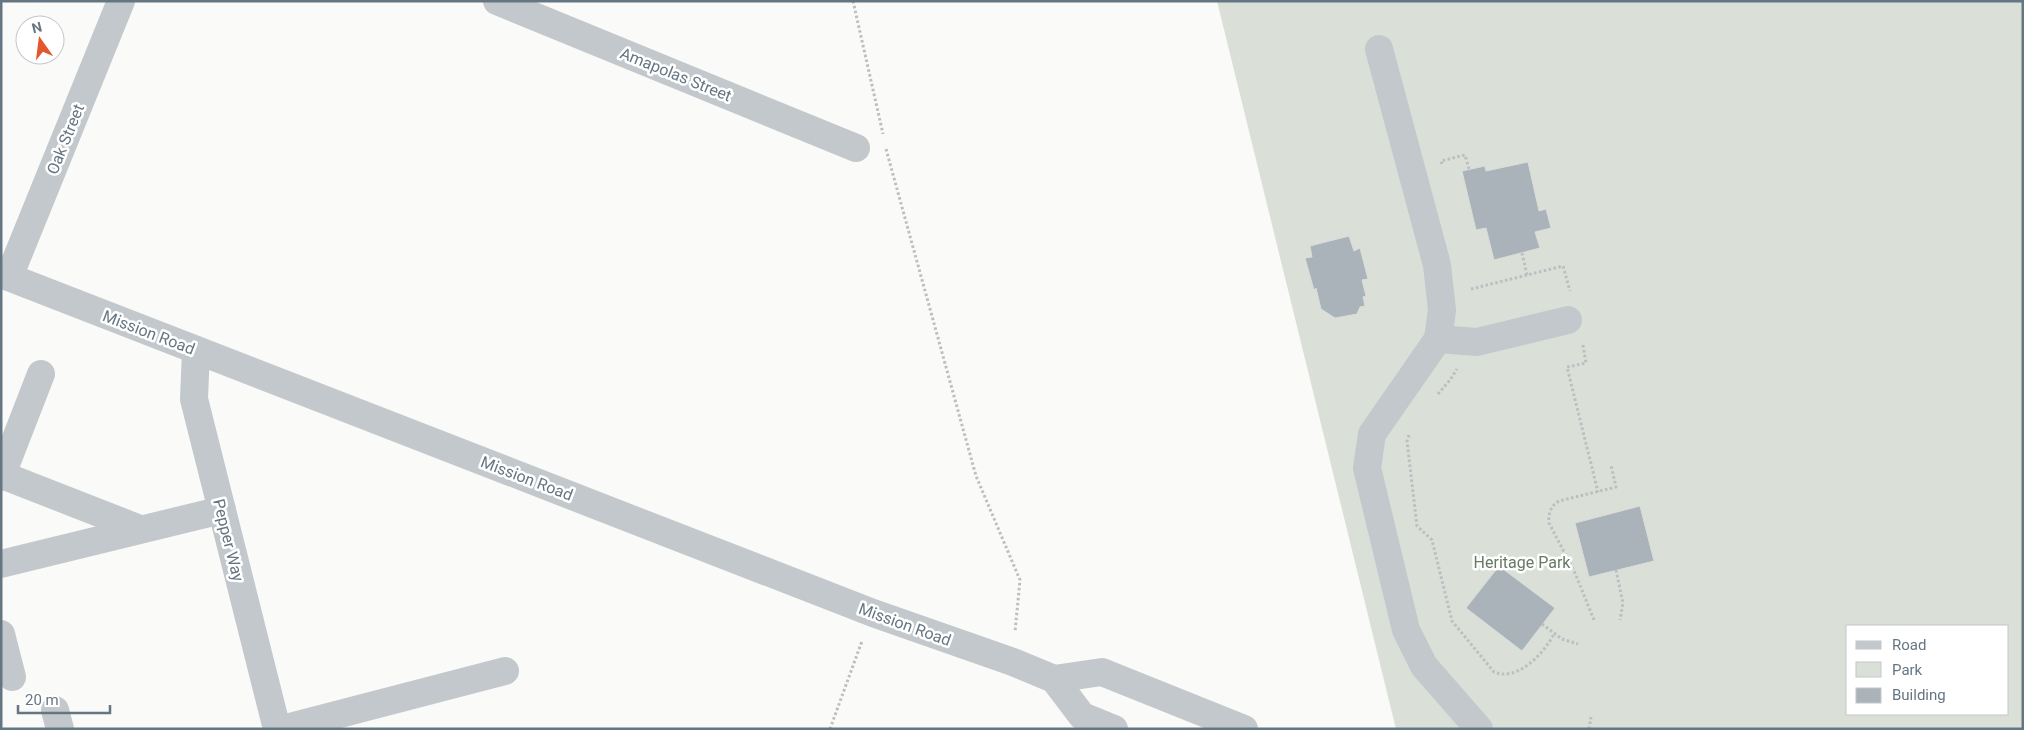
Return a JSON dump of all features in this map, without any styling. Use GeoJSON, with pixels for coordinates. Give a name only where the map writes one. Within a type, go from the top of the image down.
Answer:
{"type":"FeatureCollection","features":[{"type":"Feature","properties":{"kind":"street","name":"Oak Street"},"geometry":{"type":"LineString","coordinates":[[5,276],[121,1]]}},
{"type":"Feature","properties":{"kind":"street","name":"Amapolas Street"},"geometry":{"type":"LineString","coordinates":[[497,1],[554,12],[856,148]]}},
{"type":"Feature","properties":{"kind":"street"},"geometry":{"type":"LineString","coordinates":[[1379,49],[1437,265],[1442,310],[1438,339],[1372,434],[1367,468],[1406,630],[1424,666],[1479,729]]}},
{"type":"Feature","properties":{"kind":"street","name":"Mission Road"},"geometry":{"type":"LineString","coordinates":[[5,276],[873,612],[1013,662],[1054,679]]}},
{"type":"Feature","properties":{"kind":"street"},"geometry":{"type":"LineString","coordinates":[[1438,339],[1477,342],[1568,320]]}},
{"type":"Feature","properties":{"kind":"street","name":"Pepper Way"},"geometry":{"type":"LineString","coordinates":[[196,350],[194,400],[277,729]]}},
{"type":"Feature","properties":{"kind":"street"},"geometry":{"type":"LineString","coordinates":[[41,374],[2,476],[140,530]]}},
{"type":"Feature","properties":{"kind":"street"},"geometry":{"type":"LineString","coordinates":[[1,564],[222,510]]}},
{"type":"Feature","properties":{"kind":"street"},"geometry":{"type":"LineString","coordinates":[[1,634],[12,677]]}},
{"type":"Feature","properties":{"kind":"street"},"geometry":{"type":"LineString","coordinates":[[282,729],[505,671]]}},
{"type":"Feature","properties":{"kind":"street"},"geometry":{"type":"LineString","coordinates":[[1114,729],[1082,716],[1054,679],[1102,672],[1244,729]]}},
{"type":"Feature","properties":{"kind":"path"},"geometry":{"type":"LineString","coordinates":[[853,1],[884,138]]}},
{"type":"Feature","properties":{"kind":"path"},"geometry":{"type":"LineString","coordinates":[[886,147],[976,476],[1020,580],[1013,662]]}},
{"type":"Feature","properties":{"kind":"path"},"geometry":{"type":"LineString","coordinates":[[1444,171],[1441,161],[1465,155],[1469,169]]}},
{"type":"Feature","properties":{"kind":"path"},"geometry":{"type":"LineString","coordinates":[[1522,253],[1527,275]]}},
{"type":"Feature","properties":{"kind":"path"},"geometry":{"type":"LineString","coordinates":[[1470,282],[1471,299]]}},
{"type":"Feature","properties":{"kind":"path"},"geometry":{"type":"LineString","coordinates":[[1438,395],[1456,372],[1465,342]]}},
{"type":"Feature","properties":{"kind":"path"},"geometry":{"type":"LineString","coordinates":[[1410,433],[1407,441],[1417,526],[1432,540],[1452,620],[1494,672],[1502,675],[1514,673],[1537,658],[1554,634]]}},
{"type":"Feature","properties":{"kind":"path"},"geometry":{"type":"LineString","coordinates":[[1594,620],[1575,574],[1549,523],[1548,517],[1554,504],[1559,501],[1616,487],[1611,465]]}},
{"type":"Feature","properties":{"kind":"path"},"geometry":{"type":"LineString","coordinates":[[1616,570],[1623,603],[1620,620]]}},
{"type":"Feature","properties":{"kind":"path"},"geometry":{"type":"LineString","coordinates":[[830,729],[873,612]]}},
{"type":"Feature","properties":{"kind":"path"},"geometry":{"type":"LineString","coordinates":[[1542,624],[1562,639],[1578,644]]}},
{"type":"Feature","properties":{"kind":"path"},"geometry":{"type":"LineString","coordinates":[[1589,729],[1591,717]]}},
{"type":"Feature","properties":{"kind":"green space","name":"Heritage Park"},"geometry":{"type":"Polygon","coordinates":[[[1217,1],[2023,1],[2023,729],[1396,729],[1217,1]]]}},
{"type":"Feature","properties":{"kind":"building"},"geometry":{"type":"Polygon","coordinates":[[[1528,162],[1539,211],[1546,209],[1551,228],[1535,232],[1540,248],[1494,260],[1486,228],[1476,230],[1462,171],[1485,166],[1486,171],[1528,162]]]}},
{"type":"Feature","properties":{"kind":"building"},"geometry":{"type":"Polygon","coordinates":[[[1349,236],[1354,251],[1360,248],[1368,279],[1362,280],[1366,296],[1363,297],[1365,306],[1360,307],[1357,314],[1335,318],[1321,309],[1316,288],[1314,290],[1305,258],[1312,257],[1310,246],[1349,236]]]}},
{"type":"Feature","properties":{"kind":"building"},"geometry":{"type":"Polygon","coordinates":[[[1640,506],[1654,561],[1589,577],[1575,523],[1640,506]]]}},
{"type":"Feature","properties":{"kind":"building"},"geometry":{"type":"Polygon","coordinates":[[[1499,566],[1555,608],[1522,651],[1466,608],[1499,566]]]}}]}
